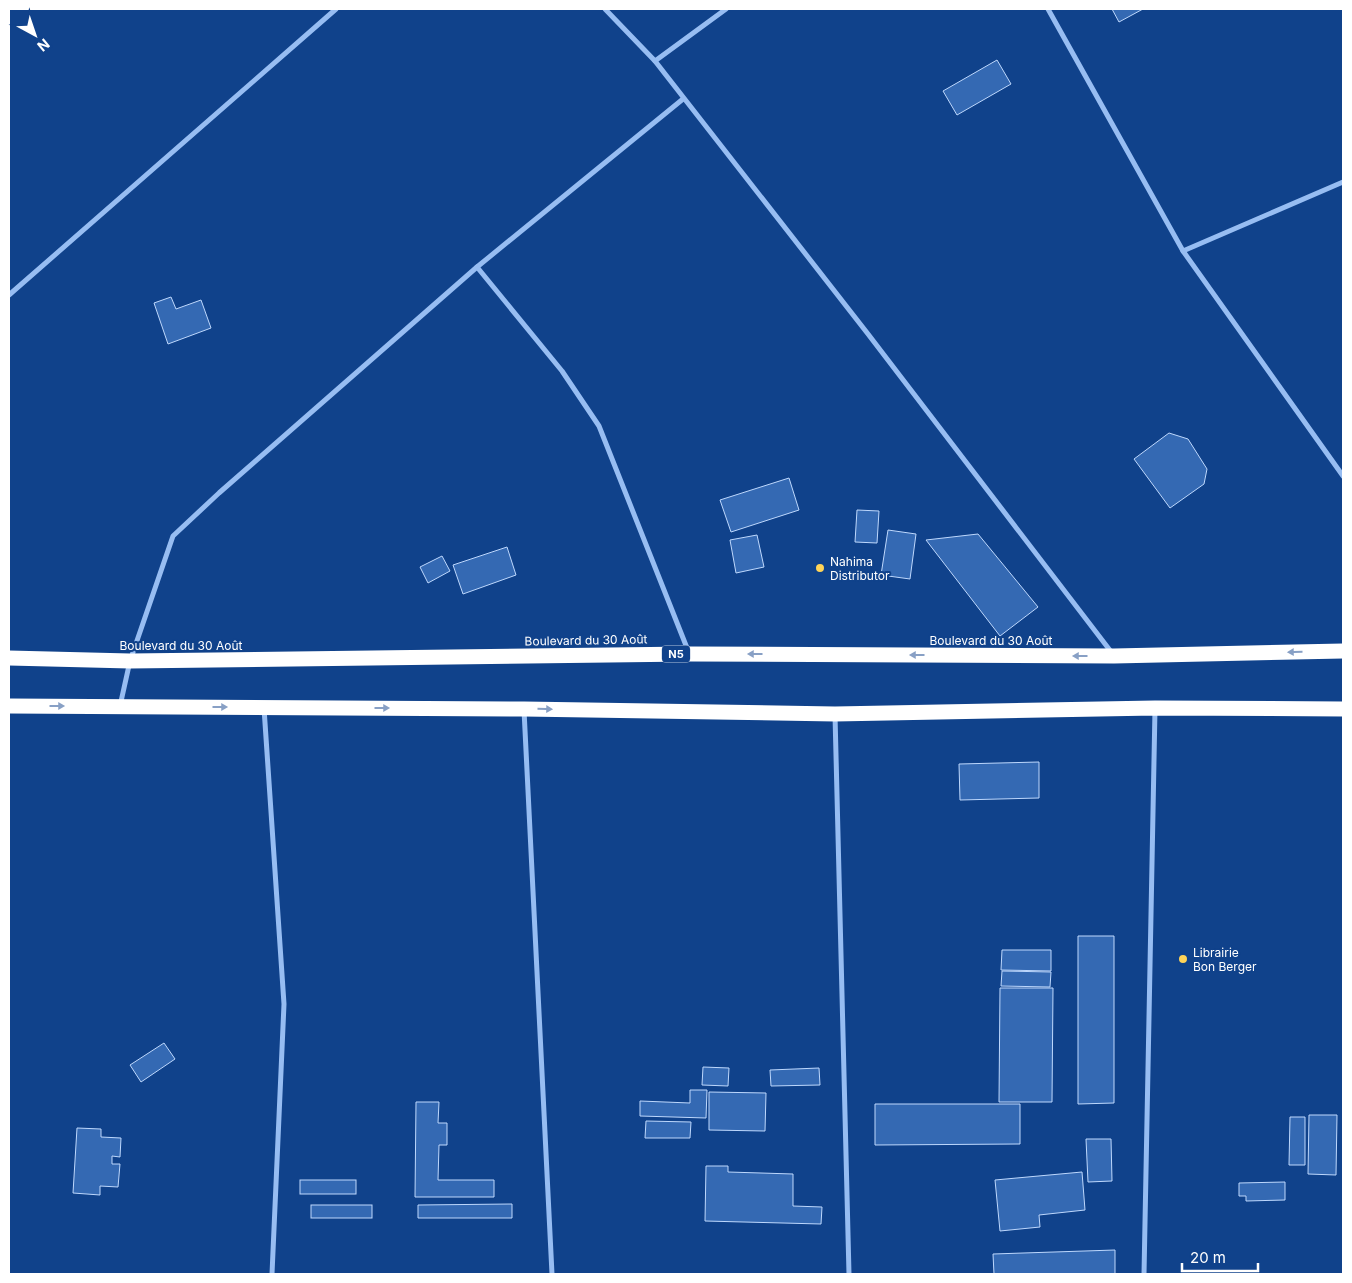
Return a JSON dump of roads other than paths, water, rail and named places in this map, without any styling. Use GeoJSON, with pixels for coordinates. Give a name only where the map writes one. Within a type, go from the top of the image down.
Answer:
{"type":"FeatureCollection","features":[{"type":"Feature","properties":{"kind":"highway","name":"Boulevard du 30 Août"},"geometry":{"type":"LineString","coordinates":[[9,658],[130,661],[690,654],[1114,656],[1343,652]]}},
{"type":"Feature","properties":{"kind":"highway"},"geometry":{"type":"LineString","coordinates":[[9,706],[524,709],[834,714],[1155,708],[1343,709]]}},
{"type":"Feature","properties":{"kind":"street"},"geometry":{"type":"LineString","coordinates":[[9,294],[336,9]]}},
{"type":"Feature","properties":{"kind":"street"},"geometry":{"type":"LineString","coordinates":[[605,9],[655,61],[868,334],[1114,656]]}},
{"type":"Feature","properties":{"kind":"street"},"geometry":{"type":"LineString","coordinates":[[655,61],[726,9]]}},
{"type":"Feature","properties":{"kind":"street"},"geometry":{"type":"LineString","coordinates":[[1048,9],[1183,251],[1343,476]]}},
{"type":"Feature","properties":{"kind":"street"},"geometry":{"type":"LineString","coordinates":[[120,706],[130,661],[173,536],[219,493],[477,267],[683,99]]}},
{"type":"Feature","properties":{"kind":"street"},"geometry":{"type":"LineString","coordinates":[[1183,251],[1343,182]]}},
{"type":"Feature","properties":{"kind":"street"},"geometry":{"type":"LineString","coordinates":[[477,267],[562,371],[599,426],[690,654]]}},
{"type":"Feature","properties":{"kind":"street"},"geometry":{"type":"LineString","coordinates":[[264,707],[284,1004],[272,1274]]}},
{"type":"Feature","properties":{"kind":"street"},"geometry":{"type":"LineString","coordinates":[[1144,1274],[1155,708]]}},
{"type":"Feature","properties":{"kind":"street"},"geometry":{"type":"LineString","coordinates":[[524,709],[552,1274]]}},
{"type":"Feature","properties":{"kind":"street"},"geometry":{"type":"LineString","coordinates":[[834,714],[849,1274]]}},
{"type":"Feature","properties":{"kind":"place","name":"Nahima Distributor"},"geometry":{"type":"Point","coordinates":[820,568]}},
{"type":"Feature","properties":{"kind":"place","name":"Librairie Bon Berger"},"geometry":{"type":"Point","coordinates":[1183,959]}}]}
